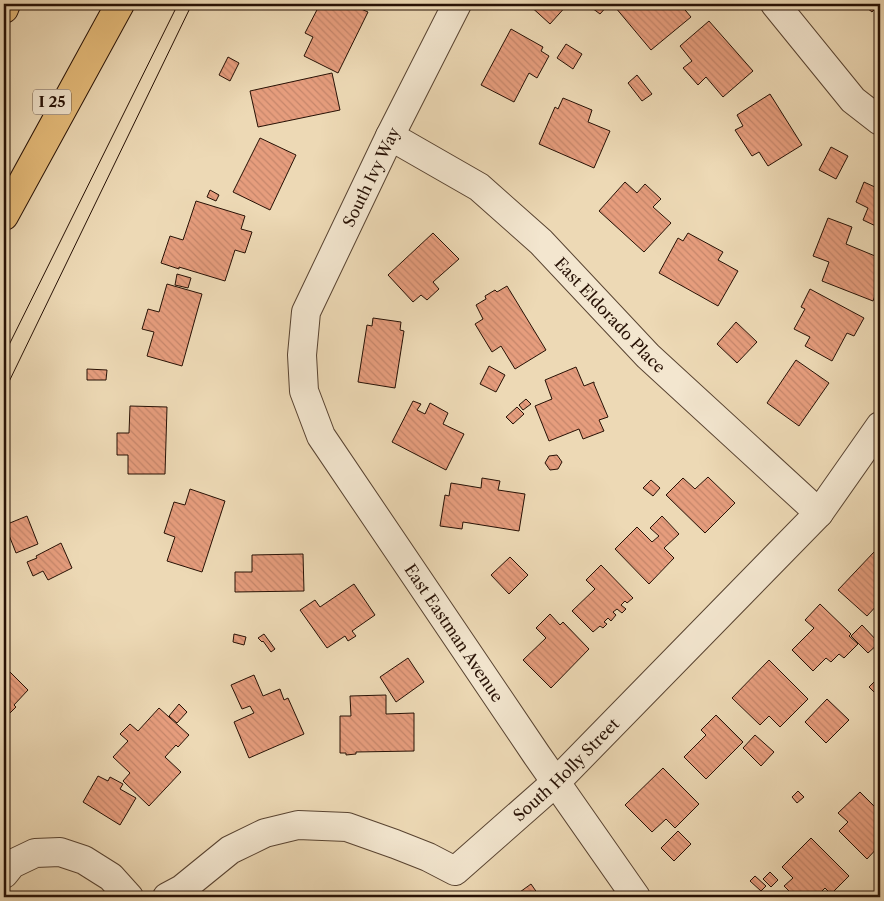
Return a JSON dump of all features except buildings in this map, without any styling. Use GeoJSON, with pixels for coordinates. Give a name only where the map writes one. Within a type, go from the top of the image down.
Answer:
{"type":"FeatureCollection","features":[{"type":"Feature","properties":{"kind":"highway"},"geometry":{"type":"LineString","coordinates":[[4,9],[6,4]]}},
{"type":"Feature","properties":{"kind":"highway","name":"I 25"},"geometry":{"type":"LineString","coordinates":[[4,200],[100,4]]}},
{"type":"Feature","properties":{"kind":"highway"},"geometry":{"type":"LineString","coordinates":[[4,216],[120,4]]}},
{"type":"Feature","properties":{"kind":"street","name":"South Ivy Way"},"geometry":{"type":"LineString","coordinates":[[302,355],[306,312],[390,136],[456,4]]}},
{"type":"Feature","properties":{"kind":"street"},"geometry":{"type":"LineString","coordinates":[[775,4],[852,100],[880,121]]}},
{"type":"Feature","properties":{"kind":"street","name":"East Eldorado Place"},"geometry":{"type":"LineString","coordinates":[[390,136],[479,187],[486,193],[541,242],[648,356],[819,512]]}},
{"type":"Feature","properties":{"kind":"street","name":"East Eastman Avenue"},"geometry":{"type":"LineString","coordinates":[[302,355],[304,391],[320,436],[636,897]]}},
{"type":"Feature","properties":{"kind":"street","name":"South Holly Street"},"geometry":{"type":"LineString","coordinates":[[167,897],[182,889],[230,850],[265,833],[298,825],[347,827],[428,857],[455,871],[556,782],[819,512],[880,426]]}},
{"type":"Feature","properties":{"kind":"street"},"geometry":{"type":"LineString","coordinates":[[4,874],[12,864],[35,853],[60,852],[84,860],[111,877],[129,897]]}},
{"type":"Feature","properties":{"kind":"tram line"},"geometry":{"type":"LineString","coordinates":[[4,355],[178,4]]}},
{"type":"Feature","properties":{"kind":"tram line"},"geometry":{"type":"LineString","coordinates":[[4,392],[192,4]]}}]}
